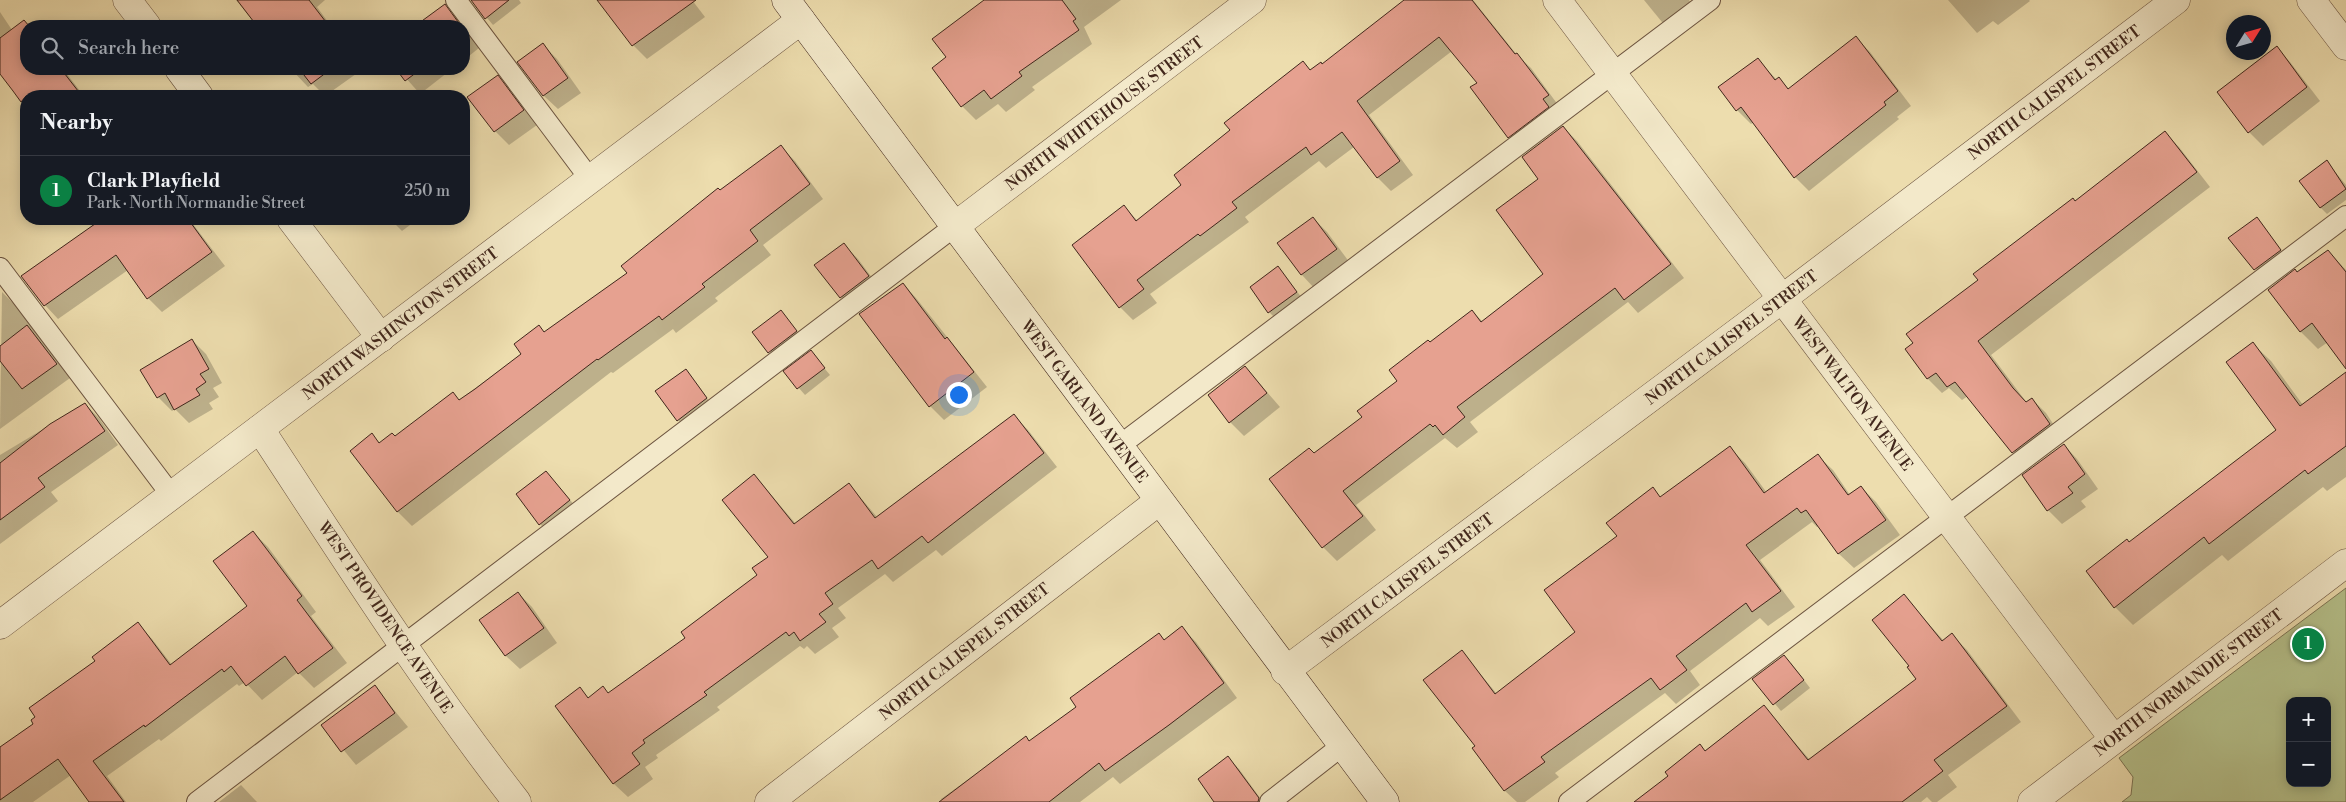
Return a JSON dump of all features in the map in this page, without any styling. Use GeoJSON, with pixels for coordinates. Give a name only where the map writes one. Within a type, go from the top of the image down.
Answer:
{"type":"FeatureCollection","features":[{"type":"Feature","properties":{"kind":"street"},"geometry":{"type":"LineString","coordinates":[[127,0],[142,20]]}},
{"type":"Feature","properties":{"kind":"street","name":"NORTH WHITEHOUSE STREET"},"geometry":{"type":"LineString","coordinates":[[955,226],[1252,0]]}},
{"type":"Feature","properties":{"kind":"street","name":"WEST WALTON AVENUE"},"geometry":{"type":"LineString","coordinates":[[1557,0],[2113,738]]}},
{"type":"Feature","properties":{"kind":"street","name":"NORTH CALISPEL STREET"},"geometry":{"type":"LineString","coordinates":[[1285,671],[1782,300],[2176,0]]}},
{"type":"Feature","properties":{"kind":"street"},"geometry":{"type":"LineString","coordinates":[[2311,0],[2346,46]]}},
{"type":"Feature","properties":{"kind":"street","name":"NORTH WASHINGTON STREET"},"geometry":{"type":"LineString","coordinates":[[0,625],[590,180],[793,6]]}},
{"type":"Feature","properties":{"kind":"street","name":"WEST GARLAND AVENUE"},"geometry":{"type":"LineString","coordinates":[[793,6],[1285,671],[1385,802]]}},
{"type":"Feature","properties":{"kind":"street"},"geometry":{"type":"LineString","coordinates":[[183,75],[194,90]]}},
{"type":"Feature","properties":{"kind":"street"},"geometry":{"type":"LineString","coordinates":[[296,225],[381,338]]}},
{"type":"Feature","properties":{"kind":"street","name":"WEST PROVIDENCE AVENUE"},"geometry":{"type":"LineString","coordinates":[[260,429],[466,737],[517,802]]}},
{"type":"Feature","properties":{"kind":"street","name":"NORTH CALISPEL STREET"},"geometry":{"type":"LineString","coordinates":[[769,802],[1159,501]]}},
{"type":"Feature","properties":{"kind":"street","name":"NORTH NORMANDIE STREET"},"geometry":{"type":"LineString","coordinates":[[2032,802],[2113,738],[2346,563]]}},
{"type":"Feature","properties":{"kind":"lane"},"geometry":{"type":"LineString","coordinates":[[456,0],[590,180]]}},
{"type":"Feature","properties":{"kind":"lane"},"geometry":{"type":"LineString","coordinates":[[1119,446],[1710,0]]}},
{"type":"Feature","properties":{"kind":"lane"},"geometry":{"type":"LineString","coordinates":[[1569,802],[2346,216]]}},
{"type":"Feature","properties":{"kind":"lane"},"geometry":{"type":"LineString","coordinates":[[197,802],[955,226]]}},
{"type":"Feature","properties":{"kind":"lane"},"geometry":{"type":"LineString","coordinates":[[0,268],[172,496]]}},
{"type":"Feature","properties":{"kind":"lane"},"geometry":{"type":"LineString","coordinates":[[1270,802],[1343,745]]}},
{"type":"Feature","properties":{"kind":"green space"},"geometry":{"type":"Polygon","coordinates":[[[2346,588],[2346,802],[2122,802],[2131,795],[2133,777],[2119,758],[2346,588]]]}},
{"type":"Feature","properties":{"kind":"building"},"geometry":{"type":"Polygon","coordinates":[[[237,0],[309,0],[324,20],[252,20],[237,0]]]}},
{"type":"Feature","properties":{"kind":"building"},"geometry":{"type":"Polygon","coordinates":[[[471,0],[509,0],[485,19],[471,0]]]}},
{"type":"Feature","properties":{"kind":"building"},"geometry":{"type":"Polygon","coordinates":[[[597,0],[696,0],[632,46],[597,0]]]}},
{"type":"Feature","properties":{"kind":"building"},"geometry":{"type":"Polygon","coordinates":[[[984,0],[1062,0],[1076,19],[1073,21],[1079,30],[1019,72],[1022,76],[991,99],[984,90],[961,107],[932,68],[946,57],[932,39],[984,0]]]}},
{"type":"Feature","properties":{"kind":"building"},"geometry":{"type":"Polygon","coordinates":[[[1404,0],[1472,0],[1515,54],[1517,53],[1549,95],[1543,99],[1549,107],[1508,138],[1470,87],[1477,83],[1439,37],[1357,101],[1400,161],[1377,178],[1342,132],[1311,155],[1306,147],[1232,202],[1237,208],[1200,236],[1198,234],[1137,280],[1144,289],[1119,308],[1072,245],[1124,205],[1136,221],[1181,185],[1174,175],[1230,130],[1224,123],[1303,61],[1310,70],[1321,62],[1322,64],[1404,0]]]}},
{"type":"Feature","properties":{"kind":"building"},"geometry":{"type":"Polygon","coordinates":[[[445,4],[457,20],[423,20],[445,4]]]}},
{"type":"Feature","properties":{"kind":"building"},"geometry":{"type":"Polygon","coordinates":[[[20,23],[20,75],[66,75],[77,90],[20,90],[20,101],[0,74],[0,38],[20,23]]]}},
{"type":"Feature","properties":{"kind":"building"},"geometry":{"type":"Polygon","coordinates":[[[1856,36],[1898,91],[1884,102],[1886,105],[1794,178],[1741,107],[1736,111],[1718,87],[1758,58],[1775,80],[1779,77],[1788,89],[1856,36]]]}},
{"type":"Feature","properties":{"kind":"building"},"geometry":{"type":"Polygon","coordinates":[[[543,43],[568,78],[543,96],[517,62],[543,43]]]}},
{"type":"Feature","properties":{"kind":"building"},"geometry":{"type":"Polygon","coordinates":[[[2277,46],[2307,87],[2248,133],[2217,92],[2259,60],[2271,60],[2271,51],[2277,46]]]}},
{"type":"Feature","properties":{"kind":"building"},"geometry":{"type":"Polygon","coordinates":[[[304,75],[323,75],[311,84],[304,75]]]}},
{"type":"Feature","properties":{"kind":"building"},"geometry":{"type":"Polygon","coordinates":[[[400,75],[413,75],[405,81],[400,75]]]}},
{"type":"Feature","properties":{"kind":"building"},"geometry":{"type":"Polygon","coordinates":[[[498,75],[524,110],[494,132],[470,101],[470,95],[498,75]]]}},
{"type":"Feature","properties":{"kind":"building"},"geometry":{"type":"Polygon","coordinates":[[[1563,126],[1671,264],[1624,300],[1615,288],[1457,407],[1465,417],[1443,435],[1435,425],[1433,427],[1430,424],[1343,491],[1363,516],[1322,548],[1269,479],[1309,448],[1314,453],[1362,417],[1357,411],[1397,381],[1389,370],[1428,340],[1430,342],[1472,310],[1481,322],[1543,274],[1496,210],[1538,179],[1522,157],[1563,126]]]}},
{"type":"Feature","properties":{"kind":"building"},"geometry":{"type":"Polygon","coordinates":[[[2165,131],[2197,172],[1978,341],[2013,388],[2026,402],[2032,398],[2050,424],[2012,453],[1955,382],[1947,387],[1936,373],[1927,379],[1905,349],[1913,343],[1906,334],[1978,280],[1973,274],[2073,198],[2075,201],[2165,131]]]}},
{"type":"Feature","properties":{"kind":"building"},"geometry":{"type":"Polygon","coordinates":[[[781,145],[810,184],[750,230],[758,241],[702,284],[705,287],[662,320],[659,316],[597,359],[397,512],[350,451],[372,433],[379,443],[392,433],[395,436],[453,392],[459,400],[475,389],[521,354],[514,344],[539,325],[544,332],[627,273],[621,266],[718,188],[720,190],[781,145]]]}},
{"type":"Feature","properties":{"kind":"building"},"geometry":{"type":"Polygon","coordinates":[[[2327,160],[2346,189],[2320,208],[2299,181],[2327,160]]]}},
{"type":"Feature","properties":{"kind":"building"},"geometry":{"type":"Polygon","coordinates":[[[1313,217],[1337,249],[1301,275],[1277,243],[1313,217]]]}},
{"type":"Feature","properties":{"kind":"building"},"geometry":{"type":"Polygon","coordinates":[[[2257,217],[2281,250],[2254,270],[2228,238],[2257,217]]]}},
{"type":"Feature","properties":{"kind":"building"},"geometry":{"type":"Polygon","coordinates":[[[93,225],[192,225],[212,252],[147,299],[116,255],[44,306],[21,276],[93,225]]]}},
{"type":"Feature","properties":{"kind":"building"},"geometry":{"type":"Polygon","coordinates":[[[844,243],[869,276],[840,298],[814,265],[844,243]]]}},
{"type":"Feature","properties":{"kind":"building"},"geometry":{"type":"Polygon","coordinates":[[[2328,250],[2346,272],[2346,369],[2312,323],[2300,332],[2268,290],[2295,269],[2297,272],[2328,250]]]}},
{"type":"Feature","properties":{"kind":"building"},"geometry":{"type":"Polygon","coordinates":[[[1278,266],[1297,292],[1268,313],[1250,287],[1278,266]]]}},
{"type":"Feature","properties":{"kind":"building"},"geometry":{"type":"Polygon","coordinates":[[[903,283],[945,339],[947,337],[974,372],[929,407],[859,314],[903,283]]]}},
{"type":"Feature","properties":{"kind":"building"},"geometry":{"type":"Polygon","coordinates":[[[781,310],[797,331],[768,353],[752,332],[781,310]]]}},
{"type":"Feature","properties":{"kind":"building"},"geometry":{"type":"Polygon","coordinates":[[[27,325],[57,364],[22,389],[0,361],[0,346],[27,325]]]}},
{"type":"Feature","properties":{"kind":"building"},"geometry":{"type":"Polygon","coordinates":[[[192,339],[209,369],[200,374],[206,382],[196,389],[200,395],[174,410],[165,393],[157,398],[140,370],[192,339]]]}},
{"type":"Feature","properties":{"kind":"building"},"geometry":{"type":"Polygon","coordinates":[[[2253,342],[2300,406],[2346,372],[2346,446],[2308,474],[2305,470],[2209,544],[2204,537],[2114,608],[2086,571],[2127,539],[2129,542],[2276,430],[2226,362],[2253,342]]]}},
{"type":"Feature","properties":{"kind":"building"},"geometry":{"type":"Polygon","coordinates":[[[811,350],[825,368],[797,389],[783,371],[811,350]]]}},
{"type":"Feature","properties":{"kind":"building"},"geometry":{"type":"Polygon","coordinates":[[[1245,366],[1267,393],[1229,423],[1208,395],[1245,366]]]}},
{"type":"Feature","properties":{"kind":"building"},"geometry":{"type":"Polygon","coordinates":[[[686,369],[707,398],[677,421],[655,391],[686,369]]]}},
{"type":"Feature","properties":{"kind":"building"},"geometry":{"type":"Polygon","coordinates":[[[85,403],[105,431],[38,478],[45,487],[0,520],[0,463],[50,424],[85,403]]]}},
{"type":"Feature","properties":{"kind":"building"},"geometry":{"type":"Polygon","coordinates":[[[1014,414],[1044,453],[928,543],[922,536],[878,569],[872,560],[825,593],[833,604],[819,614],[826,622],[800,641],[794,632],[789,636],[786,632],[704,692],[707,695],[643,740],[645,743],[632,753],[640,764],[613,784],[555,706],[580,687],[588,698],[603,686],[608,693],[685,638],[681,632],[757,575],[752,568],[768,557],[722,500],[754,474],[794,524],[849,483],[875,518],[1014,414]]]}},
{"type":"Feature","properties":{"kind":"building"},"geometry":{"type":"Polygon","coordinates":[[[2064,444],[2085,474],[2068,487],[2073,493],[2047,511],[2022,475],[2064,444]]]}},
{"type":"Feature","properties":{"kind":"building"},"geometry":{"type":"Polygon","coordinates":[[[1730,446],[1764,493],[1818,454],[1848,495],[1861,486],[1886,520],[1838,554],[1806,510],[1801,513],[1797,508],[1746,545],[1781,591],[1752,612],[1746,603],[1676,656],[1687,670],[1660,690],[1651,678],[1541,757],[1545,762],[1504,791],[1472,748],[1475,746],[1423,680],[1462,650],[1495,694],[1575,632],[1544,590],[1617,536],[1606,523],[1653,487],[1660,497],[1730,446]]]}},
{"type":"Feature","properties":{"kind":"building"},"geometry":{"type":"Polygon","coordinates":[[[546,471],[570,500],[539,525],[516,494],[546,471]]]}},
{"type":"Feature","properties":{"kind":"building"},"geometry":{"type":"Polygon","coordinates":[[[253,531],[302,596],[297,600],[333,648],[298,674],[285,656],[246,686],[231,666],[224,672],[222,669],[145,727],[144,725],[93,761],[124,802],[89,802],[58,759],[0,800],[0,747],[33,724],[31,720],[35,717],[29,708],[95,661],[92,657],[138,622],[170,665],[247,606],[213,561],[253,531]]]}},
{"type":"Feature","properties":{"kind":"building"},"geometry":{"type":"Polygon","coordinates":[[[518,592],[544,628],[505,656],[479,620],[518,592]]]}},
{"type":"Feature","properties":{"kind":"building"},"geometry":{"type":"Polygon","coordinates":[[[1904,594],[1942,641],[1952,633],[2007,706],[1934,760],[1943,771],[1902,802],[1634,802],[1668,776],[1665,772],[1700,744],[1705,751],[1764,705],[1808,760],[1916,679],[1907,667],[1909,666],[1872,620],[1904,594]]]}},
{"type":"Feature","properties":{"kind":"building"},"geometry":{"type":"Polygon","coordinates":[[[1182,626],[1224,683],[1169,725],[1105,771],[1099,763],[1049,802],[939,802],[1026,736],[1029,741],[1076,707],[1070,698],[1159,633],[1164,640],[1182,626]]]}},
{"type":"Feature","properties":{"kind":"building"},"geometry":{"type":"Polygon","coordinates":[[[1784,655],[1804,680],[1773,705],[1752,679],[1784,655]]]}},
{"type":"Feature","properties":{"kind":"building"},"geometry":{"type":"Polygon","coordinates":[[[375,685],[395,713],[341,752],[321,725],[375,685]]]}},
{"type":"Feature","properties":{"kind":"building"},"geometry":{"type":"Polygon","coordinates":[[[1228,756],[1259,798],[1258,802],[1214,802],[1198,779],[1228,756]]]}},
{"type":"Feature","properties":{"kind":"place","name":"Clark Playfield"},"geometry":{"type":"Point","coordinates":[2308,644]}}]}
